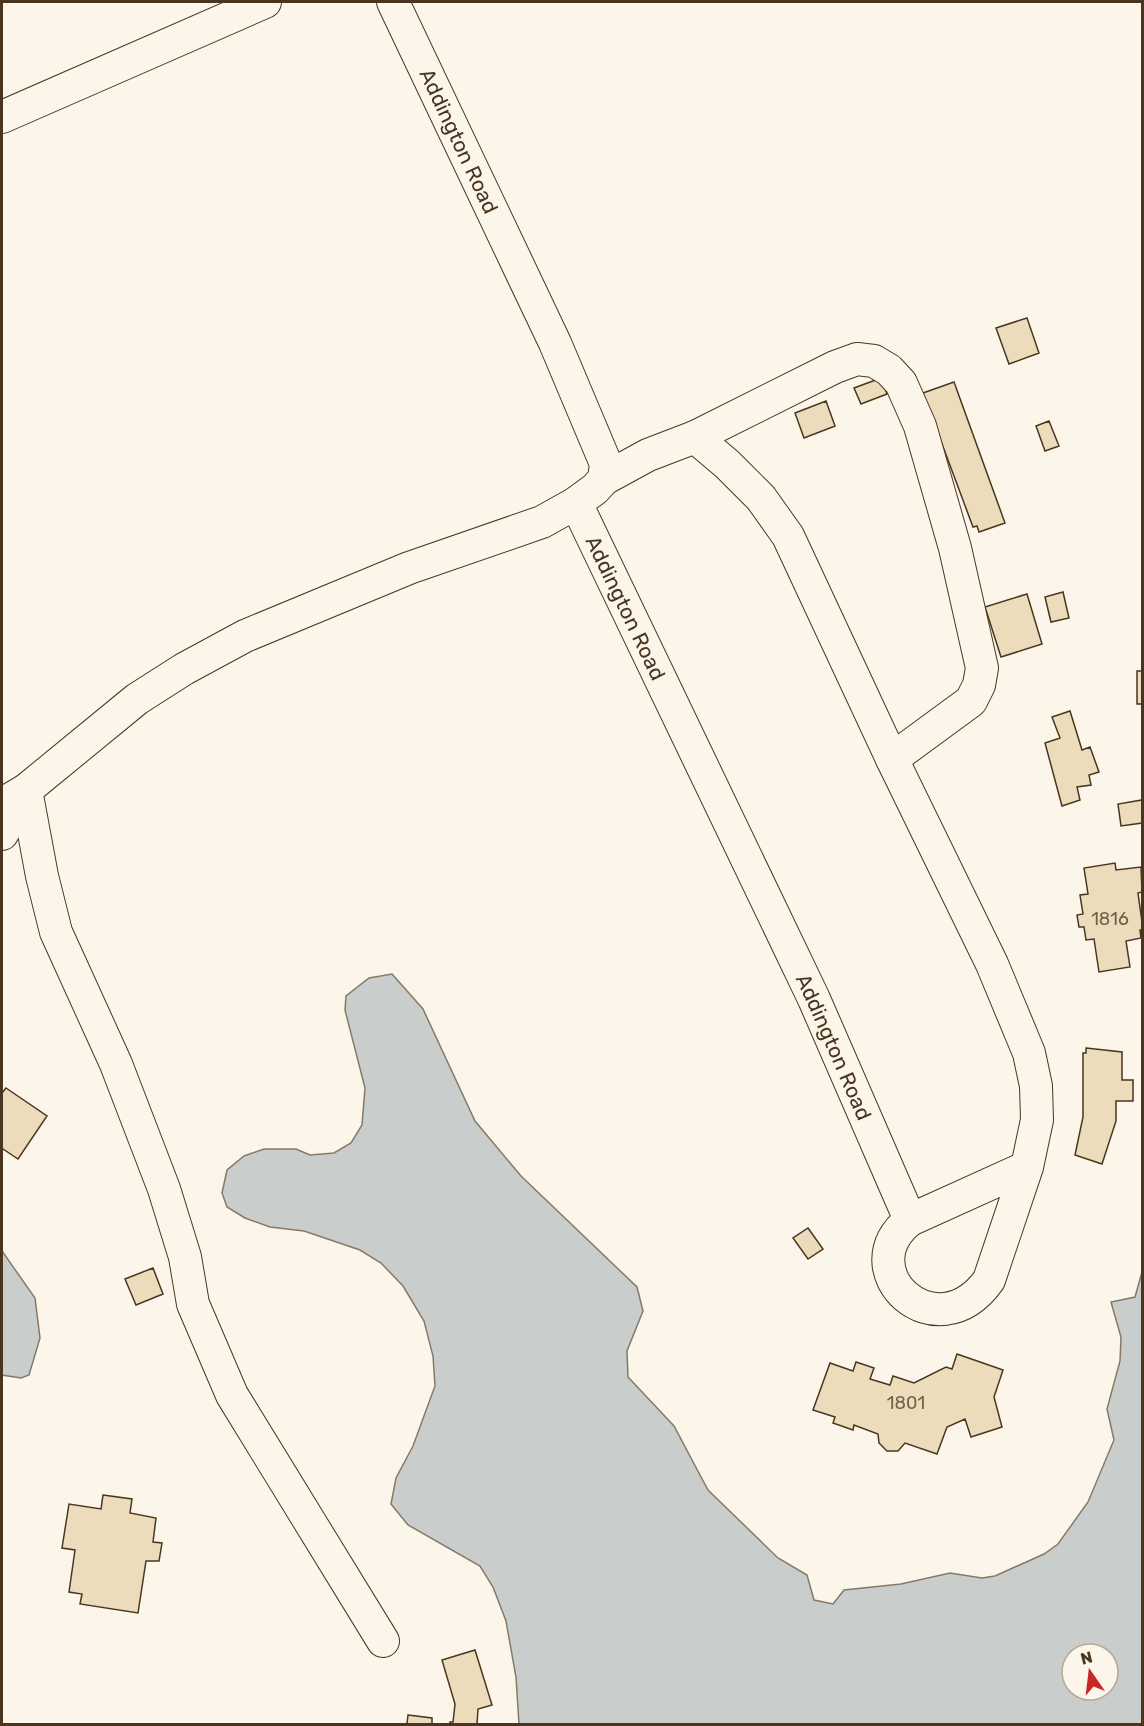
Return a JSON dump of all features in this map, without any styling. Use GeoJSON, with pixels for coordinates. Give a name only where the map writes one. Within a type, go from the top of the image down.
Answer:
{"type":"FeatureCollection","features":[{"type":"Feature","properties":{"kind":"street"},"geometry":{"type":"LineString","coordinates":[[2,117],[265,2]]}},
{"type":"Feature","properties":{"kind":"street","name":"Addington Road"},"geometry":{"type":"LineString","coordinates":[[393,2],[555,343],[606,464],[604,479]]}},
{"type":"Feature","properties":{"kind":"street"},"geometry":{"type":"LineString","coordinates":[[2,834],[14,797],[48,773],[137,699],[184,669],[245,636],[410,568],[542,522],[576,503],[604,479],[648,455],[695,437],[835,367],[857,359],[874,361],[889,369],[901,383],[920,426],[955,548],[982,668],[979,685],[970,701],[892,759]]}},
{"type":"Feature","properties":{"kind":"street"},"geometry":{"type":"LineString","coordinates":[[695,437],[727,464],[761,498],[788,536],[892,759],[992,964],[1029,1053],[1036,1086],[1037,1120],[1027,1167],[989,1280],[980,1293],[964,1304],[942,1310],[923,1307],[907,1298],[893,1282],[888,1265],[891,1245],[902,1227],[910,1220],[1027,1167]]}},
{"type":"Feature","properties":{"kind":"street","name":"Addington Road"},"geometry":{"type":"LineString","coordinates":[[576,503],[814,999],[910,1220]]}},
{"type":"Feature","properties":{"kind":"street"},"geometry":{"type":"LineString","coordinates":[[14,797],[42,876],[56,932],[116,1064],[164,1189],[185,1257],[193,1304],[232,1395],[383,1641]]}},
{"type":"Feature","properties":{"kind":"shaded area"},"geometry":{"type":"Polygon","coordinates":[[[392,974],[423,1009],[475,1121],[521,1176],[637,1287],[643,1311],[627,1351],[628,1377],[674,1426],[708,1490],[778,1558],[807,1575],[814,1600],[833,1604],[844,1590],[901,1584],[950,1573],[982,1578],[995,1576],[1044,1554],[1058,1544],[1088,1502],[1114,1440],[1107,1409],[1120,1361],[1121,1337],[1111,1302],[1135,1297],[1142,1272],[1142,1724],[519,1724],[516,1677],[506,1621],[493,1587],[480,1566],[408,1525],[391,1504],[396,1478],[413,1446],[435,1386],[433,1356],[424,1321],[403,1286],[381,1263],[360,1250],[304,1231],[270,1227],[245,1218],[227,1207],[222,1193],[227,1170],[244,1156],[264,1149],[296,1149],[310,1155],[334,1153],[351,1143],[362,1125],[365,1088],[345,1010],[346,996],[369,978],[392,974]]]}},
{"type":"Feature","properties":{"kind":"shaded area"},"geometry":{"type":"Polygon","coordinates":[[[2,1251],[35,1298],[40,1338],[29,1375],[21,1378],[2,1375],[2,1251]]]}},
{"type":"Feature","properties":{"kind":"building"},"geometry":{"type":"Polygon","coordinates":[[[1027,318],[1039,353],[1009,364],[996,328],[1027,318]]]}},
{"type":"Feature","properties":{"kind":"building"},"geometry":{"type":"Polygon","coordinates":[[[881,378],[887,394],[861,404],[854,388],[881,378]]]}},
{"type":"Feature","properties":{"kind":"building"},"geometry":{"type":"Polygon","coordinates":[[[954,382],[1005,523],[979,532],[977,526],[973,527],[923,393],[954,382]]]}},
{"type":"Feature","properties":{"kind":"building"},"geometry":{"type":"Polygon","coordinates":[[[826,401],[835,426],[804,438],[795,413],[826,401]]]}},
{"type":"Feature","properties":{"kind":"building"},"geometry":{"type":"Polygon","coordinates":[[[1049,421],[1059,446],[1045,451],[1036,426],[1049,421]]]}},
{"type":"Feature","properties":{"kind":"building"},"geometry":{"type":"Polygon","coordinates":[[[1063,592],[1069,618],[1051,622],[1045,597],[1063,592]]]}},
{"type":"Feature","properties":{"kind":"building"},"geometry":{"type":"Polygon","coordinates":[[[1027,594],[1042,644],[1001,657],[985,607],[1027,594]]]}},
{"type":"Feature","properties":{"kind":"building"},"geometry":{"type":"Polygon","coordinates":[[[1137,671],[1142,671],[1142,704],[1137,704],[1137,671]]]}},
{"type":"Feature","properties":{"kind":"building"},"geometry":{"type":"Polygon","coordinates":[[[1070,711],[1082,750],[1090,747],[1099,772],[1089,775],[1091,785],[1077,787],[1080,800],[1062,806],[1045,743],[1060,738],[1052,717],[1070,711]]]}},
{"type":"Feature","properties":{"kind":"building"},"geometry":{"type":"Polygon","coordinates":[[[1142,800],[1142,823],[1121,826],[1118,804],[1142,800]]]}},
{"type":"Feature","properties":{"kind":"building"},"geometry":{"type":"Polygon","coordinates":[[[1115,863],[1116,870],[1141,867],[1142,892],[1138,893],[1142,922],[1141,938],[1126,941],[1130,967],[1099,972],[1094,939],[1086,940],[1084,927],[1079,927],[1077,915],[1083,914],[1080,895],[1088,894],[1084,868],[1115,863]]]}},
{"type":"Feature","properties":{"kind":"building"},"geometry":{"type":"Polygon","coordinates":[[[1086,1048],[1122,1052],[1122,1080],[1133,1080],[1133,1101],[1116,1101],[1116,1121],[1102,1164],[1075,1155],[1083,1117],[1083,1053],[1086,1053],[1086,1048]]]}},
{"type":"Feature","properties":{"kind":"building"},"geometry":{"type":"Polygon","coordinates":[[[6,1088],[47,1116],[18,1159],[3,1149],[2,1151],[2,1093],[6,1088]]]}},
{"type":"Feature","properties":{"kind":"building"},"geometry":{"type":"Polygon","coordinates":[[[808,1228],[823,1249],[808,1259],[793,1238],[808,1228]]]}},
{"type":"Feature","properties":{"kind":"building"},"geometry":{"type":"Polygon","coordinates":[[[153,1268],[163,1294],[136,1305],[125,1279],[153,1268]]]}},
{"type":"Feature","properties":{"kind":"building"},"geometry":{"type":"Polygon","coordinates":[[[957,1354],[1003,1370],[994,1397],[1002,1427],[971,1437],[965,1419],[947,1427],[937,1454],[905,1443],[898,1451],[887,1451],[879,1443],[878,1434],[854,1425],[853,1430],[833,1423],[835,1417],[813,1410],[830,1363],[853,1371],[856,1362],[874,1368],[870,1379],[890,1385],[893,1376],[914,1383],[946,1367],[952,1369],[957,1354]]]}},
{"type":"Feature","properties":{"kind":"building"},"geometry":{"type":"Polygon","coordinates":[[[103,1495],[132,1499],[130,1513],[156,1518],[153,1542],[162,1543],[159,1561],[146,1561],[138,1613],[80,1604],[82,1594],[69,1592],[75,1550],[62,1548],[69,1504],[101,1509],[103,1495]]]}},
{"type":"Feature","properties":{"kind":"building"},"geometry":{"type":"Polygon","coordinates":[[[475,1650],[492,1705],[478,1709],[477,1724],[450,1724],[453,1722],[455,1704],[442,1660],[475,1650]]]}},
{"type":"Feature","properties":{"kind":"building"},"geometry":{"type":"Polygon","coordinates":[[[408,1715],[432,1718],[432,1724],[407,1724],[408,1715]]]}}]}
